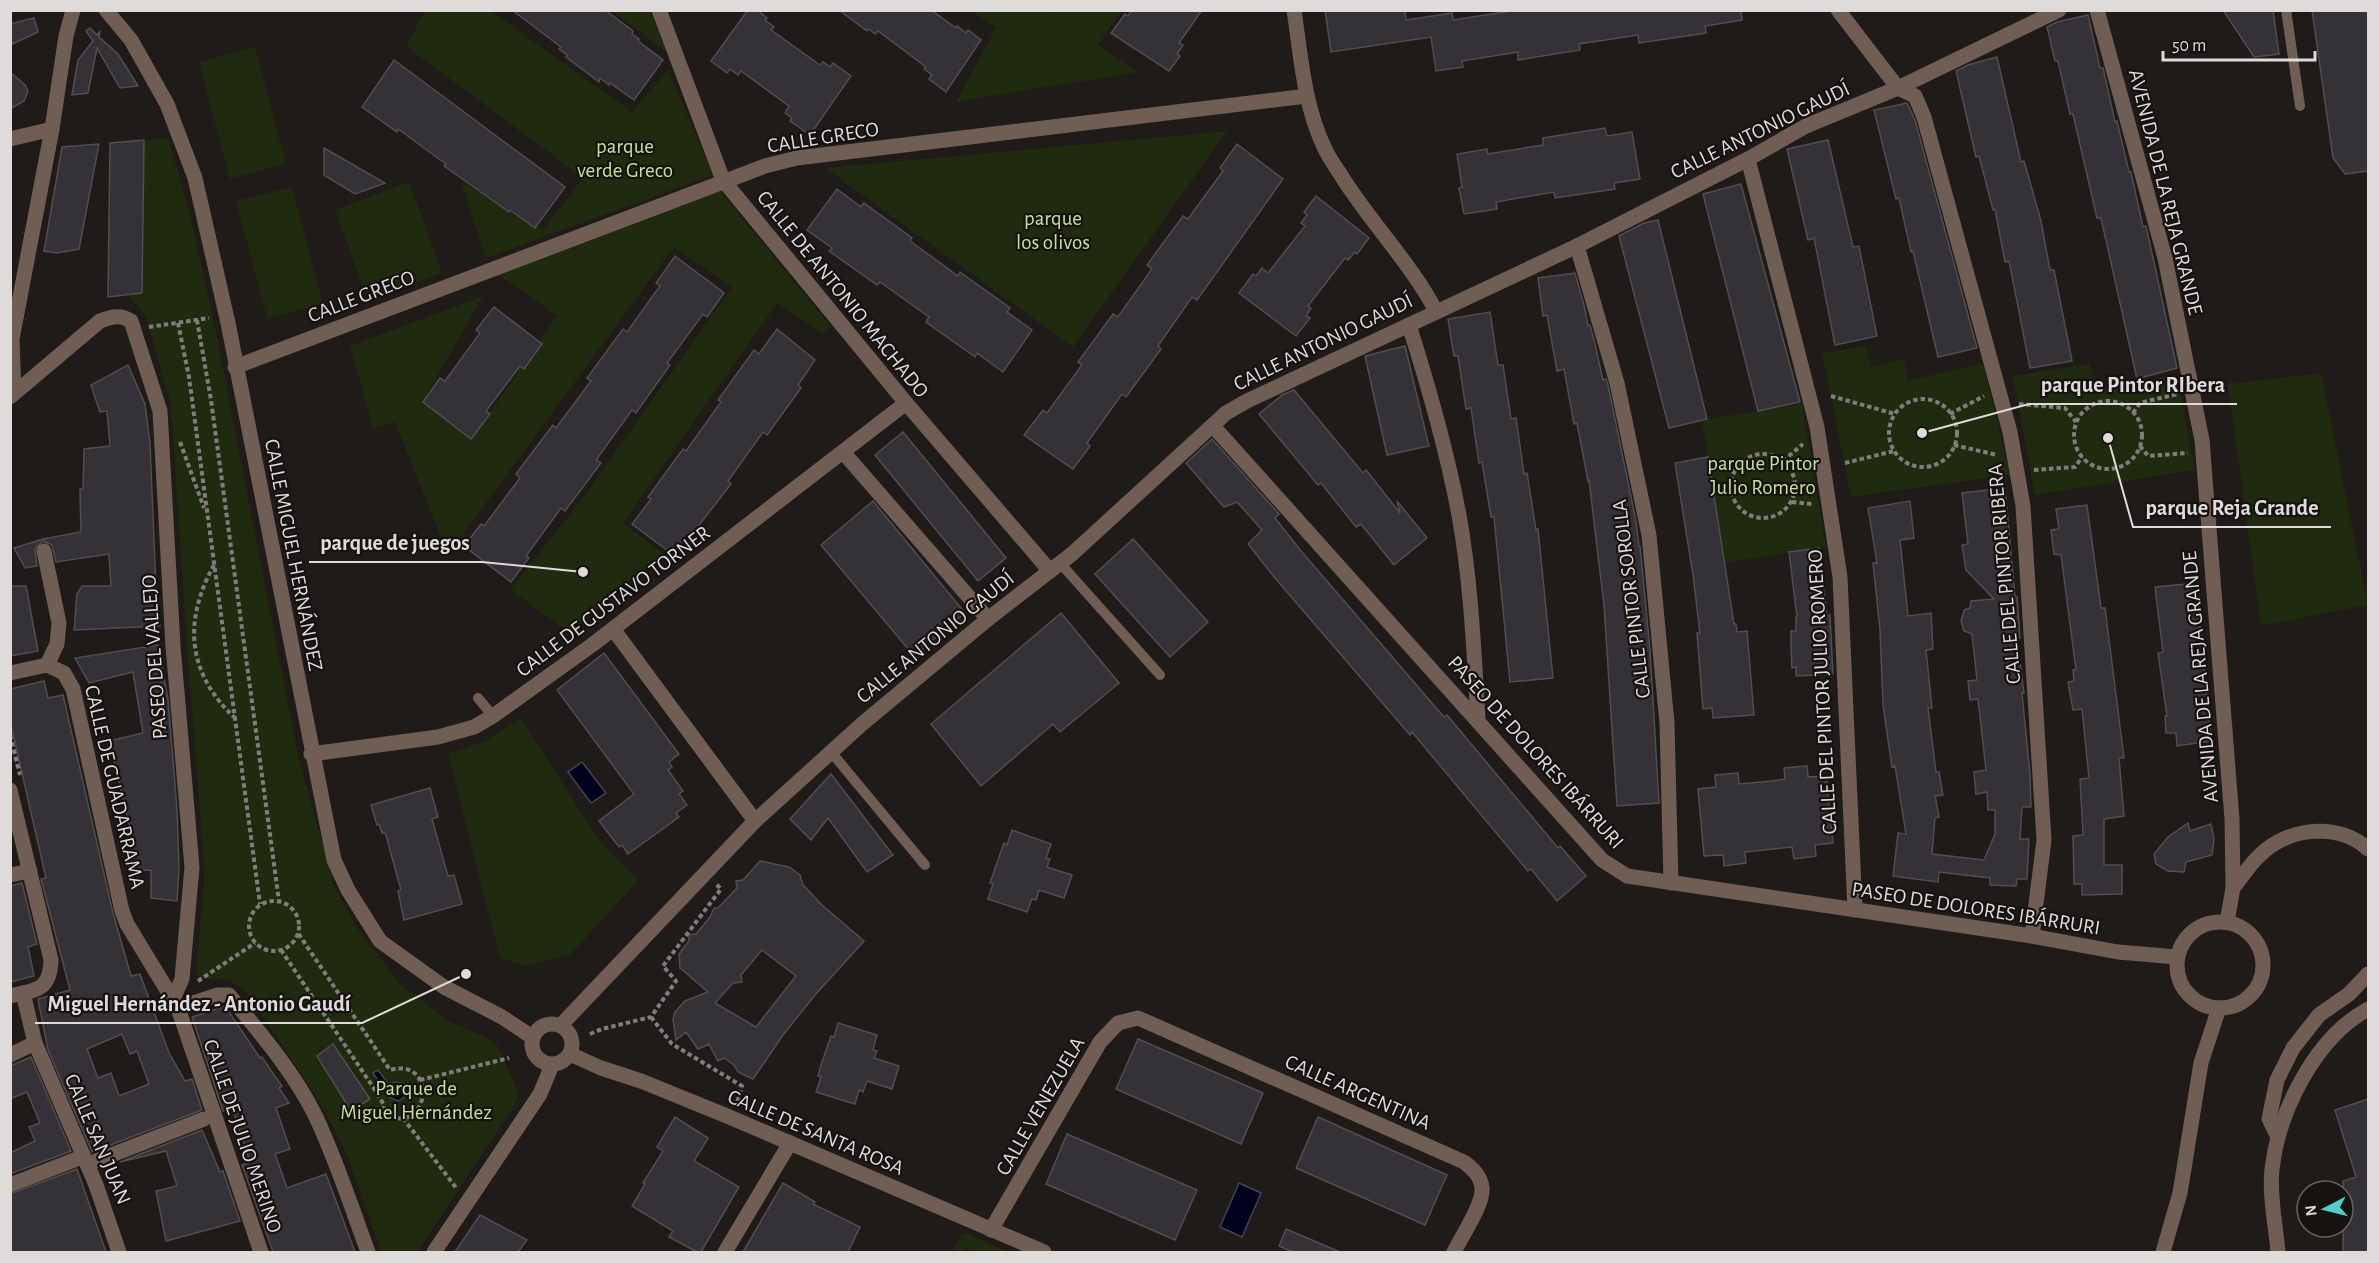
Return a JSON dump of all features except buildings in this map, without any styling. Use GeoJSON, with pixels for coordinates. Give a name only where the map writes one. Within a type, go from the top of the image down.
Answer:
{"type":"FeatureCollection","features":[{"type":"Feature","properties":{"kind":"street"},"geometry":{"type":"LineString","coordinates":[[12,395],[12,339],[52,129],[66,36],[74,10]]}},
{"type":"Feature","properties":{"kind":"street","name":"CALLE MIGUEL HERNÁNDEZ"},"geometry":{"type":"LineString","coordinates":[[106,10],[140,53],[183,140],[195,178],[228,322],[235,367],[334,860],[348,890],[380,941],[444,987],[502,1017],[532,1037]]}},
{"type":"Feature","properties":{"kind":"street","name":"CALLE DE ANTONIO MACHADO"},"geometry":{"type":"LineString","coordinates":[[659,10],[723,180],[906,404],[1055,567]]}},
{"type":"Feature","properties":{"kind":"street"},"geometry":{"type":"LineString","coordinates":[[1294,10],[1307,96],[1325,151],[1367,215],[1424,288],[1436,311]]}},
{"type":"Feature","properties":{"kind":"street","name":"CALLE DEL PINTOR RIBERA"},"geometry":{"type":"LineString","coordinates":[[1838,10],[1898,87],[1915,96],[1923,117],[2010,432],[2023,506],[2044,840],[2032,936]]}},
{"type":"Feature","properties":{"kind":"street","name":"CALLE ANTONIO GAUDÍ"},"geometry":{"type":"LineString","coordinates":[[561,1025],[755,821],[862,723],[1055,567],[1226,413],[1247,400],[1577,246],[1748,159],[1806,126],[1898,87],[2059,10]]}},
{"type":"Feature","properties":{"kind":"street","name":"AVENIDA DE LA REJA GRANDE"},"geometry":{"type":"LineString","coordinates":[[2097,10],[2165,258],[2203,454],[2232,819],[2233,888],[2227,922]]}},
{"type":"Feature","properties":{"kind":"street","name":"CALLE GRECO"},"geometry":{"type":"LineString","coordinates":[[235,367],[723,180],[797,158],[1307,96]]}},
{"type":"Feature","properties":{"kind":"street"},"geometry":{"type":"LineString","coordinates":[[10,139],[52,129]]}},
{"type":"Feature","properties":{"kind":"street","name":"CALLE DEL PINTOR JULIO ROMERO"},"geometry":{"type":"LineString","coordinates":[[1748,159],[1817,427],[1840,577],[1855,910]]}},
{"type":"Feature","properties":{"kind":"street","name":"CALLE PINTOR SOROLLA"},"geometry":{"type":"LineString","coordinates":[[1577,246],[1617,382],[1649,535],[1667,723],[1671,883]]}},
{"type":"Feature","properties":{"kind":"street","name":"PASEO DEL VALLEJO"},"geometry":{"type":"LineString","coordinates":[[12,395],[100,321],[114,316],[124,317],[131,321],[160,411],[173,646],[192,867],[182,979],[175,1003]]}},
{"type":"Feature","properties":{"kind":"street"},"geometry":{"type":"LineString","coordinates":[[1409,326],[1433,398],[1459,516],[1471,611],[1478,720]]}},
{"type":"Feature","properties":{"kind":"street","name":"CALLE DE GUSTAVO TORNER"},"geometry":{"type":"LineString","coordinates":[[312,754],[438,737],[474,727],[494,716],[613,629],[906,404]]}},
{"type":"Feature","properties":{"kind":"street","name":"PASEO DE DOLORES IBÁRRURI"},"geometry":{"type":"LineString","coordinates":[[1213,426],[1602,860],[1628,876],[2032,936],[2118,952],[2177,957]]}},
{"type":"Feature","properties":{"kind":"street"},"geometry":{"type":"LineString","coordinates":[[843,452],[988,619]]}},
{"type":"Feature","properties":{"kind":"street"},"geometry":{"type":"LineString","coordinates":[[10,673],[47,665],[57,644],[59,622],[44,551]]}},
{"type":"Feature","properties":{"kind":"street"},"geometry":{"type":"LineString","coordinates":[[613,629],[755,821]]}},
{"type":"Feature","properties":{"kind":"street","name":"CALLE DE GUADARRAMA"},"geometry":{"type":"LineString","coordinates":[[47,665],[64,673],[72,689],[122,911],[127,924],[175,1003]]}},
{"type":"Feature","properties":{"kind":"street"},"geometry":{"type":"LineString","coordinates":[[10,790],[51,960],[51,973],[47,982],[39,989],[17,994]]}},
{"type":"Feature","properties":{"kind":"street"},"geometry":{"type":"LineString","coordinates":[[2233,888],[2260,854],[2276,843],[2294,836],[2316,831],[2340,832],[2360,841],[2368,849]]}},
{"type":"Feature","properties":{"kind":"street"},"geometry":{"type":"LineString","coordinates":[[10,875],[30,871]]}},
{"type":"Feature","properties":{"kind":"street"},"geometry":{"type":"LineString","coordinates":[[2227,922],[2250,934],[2262,958],[2262,970],[2253,992],[2242,1002],[2219,1008],[2195,1000],[2186,992],[2179,979],[2177,957],[2183,942],[2193,931],[2203,925],[2227,922]]}},
{"type":"Feature","properties":{"kind":"street"},"geometry":{"type":"LineString","coordinates":[[2277,1135],[2269,1119],[2277,1080],[2293,1048],[2319,1015],[2349,994],[2368,974]]}},
{"type":"Feature","properties":{"kind":"street","name":"CALLE SAN JUAN"},"geometry":{"type":"LineString","coordinates":[[17,994],[35,1043],[89,1159],[119,1252]]}},
{"type":"Feature","properties":{"kind":"street"},"geometry":{"type":"LineString","coordinates":[[175,1003],[229,995],[279,1056],[314,1113],[335,1162],[368,1252]]}},
{"type":"Feature","properties":{"kind":"street","name":"CALLE DE JULIO MERINO"},"geometry":{"type":"LineString","coordinates":[[175,1003],[261,1252]]}},
{"type":"Feature","properties":{"kind":"street"},"geometry":{"type":"LineString","coordinates":[[2163,1252],[2180,1192],[2201,1063],[2219,1008]]}},
{"type":"Feature","properties":{"kind":"street"},"geometry":{"type":"LineString","coordinates":[[2277,1252],[2272,1172],[2277,1135],[2290,1102],[2308,1068],[2335,1036],[2368,1009]]}},
{"type":"Feature","properties":{"kind":"street","name":"CALLE VENEZUELA"},"geometry":{"type":"LineString","coordinates":[[991,1230],[1100,1042],[1118,1023],[1138,1018]]}},
{"type":"Feature","properties":{"kind":"street","name":"CALLE ARGENTINA"},"geometry":{"type":"LineString","coordinates":[[1138,1018],[1464,1162],[1476,1171],[1483,1188],[1480,1202],[1454,1252]]}},
{"type":"Feature","properties":{"kind":"street"},"geometry":{"type":"LineString","coordinates":[[545,1024],[561,1025],[569,1032],[572,1043],[570,1054],[563,1061],[552,1065],[536,1058],[531,1045],[532,1037],[538,1029],[545,1024]]}},
{"type":"Feature","properties":{"kind":"street"},"geometry":{"type":"LineString","coordinates":[[10,1055],[35,1043]]}},
{"type":"Feature","properties":{"kind":"street","name":"CALLE DE SANTA ROSA"},"geometry":{"type":"LineString","coordinates":[[570,1054],[790,1143],[1044,1252]]}},
{"type":"Feature","properties":{"kind":"street"},"geometry":{"type":"LineString","coordinates":[[434,1252],[540,1095],[552,1065]]}},
{"type":"Feature","properties":{"kind":"street"},"geometry":{"type":"LineString","coordinates":[[10,1185],[204,1119]]}},
{"type":"Feature","properties":{"kind":"street"},"geometry":{"type":"LineString","coordinates":[[725,1252],[790,1143]]}},
{"type":"Feature","properties":{"kind":"lane"},"geometry":{"type":"LineString","coordinates":[[2286,10],[2300,106]]}},
{"type":"Feature","properties":{"kind":"lane"},"geometry":{"type":"LineString","coordinates":[[1055,567],[1160,675]]}},
{"type":"Feature","properties":{"kind":"lane"},"geometry":{"type":"LineString","coordinates":[[478,698],[494,716]]}},
{"type":"Feature","properties":{"kind":"lane"},"geometry":{"type":"LineString","coordinates":[[831,752],[925,865]]}},
{"type":"Feature","properties":{"kind":"path"},"geometry":{"type":"LineString","coordinates":[[135,331],[145,327],[213,317],[228,322]]}},
{"type":"Feature","properties":{"kind":"path"},"geometry":{"type":"LineString","coordinates":[[197,320],[211,400],[279,901]]}},
{"type":"Feature","properties":{"kind":"path"},"geometry":{"type":"LineString","coordinates":[[178,323],[189,377],[260,904]]}},
{"type":"Feature","properties":{"kind":"path"},"geometry":{"type":"LineString","coordinates":[[2133,413],[2140,403],[2192,390]]}},
{"type":"Feature","properties":{"kind":"path"},"geometry":{"type":"LineString","coordinates":[[1950,414],[1990,393]]}},
{"type":"Feature","properties":{"kind":"path"},"geometry":{"type":"LineString","coordinates":[[1831,396],[1896,414]]}},
{"type":"Feature","properties":{"kind":"path"},"geometry":{"type":"LineString","coordinates":[[1920,399],[1932,400],[1942,405],[1950,414],[1956,434],[1954,445],[1941,461],[1932,466],[1921,467],[1911,465],[1894,452],[1889,429],[1896,414],[1909,402],[1920,399]]}},
{"type":"Feature","properties":{"kind":"path"},"geometry":{"type":"LineString","coordinates":[[2105,401],[2126,406],[2133,413],[2142,435],[2140,446],[2134,457],[2114,468],[2102,469],[2082,457],[2076,447],[2074,436],[2076,423],[2086,408],[2105,401]]}},
{"type":"Feature","properties":{"kind":"path"},"geometry":{"type":"LineString","coordinates":[[2018,404],[2065,408],[2076,423]]}},
{"type":"Feature","properties":{"kind":"path"},"geometry":{"type":"LineString","coordinates":[[176,432],[208,517]]}},
{"type":"Feature","properties":{"kind":"path"},"geometry":{"type":"LineString","coordinates":[[1783,461],[1809,439]]}},
{"type":"Feature","properties":{"kind":"path"},"geometry":{"type":"LineString","coordinates":[[1954,445],[2006,457]]}},
{"type":"Feature","properties":{"kind":"path"},"geometry":{"type":"LineString","coordinates":[[2140,446],[2148,456],[2191,452],[2203,454]]}},
{"type":"Feature","properties":{"kind":"path"},"geometry":{"type":"LineString","coordinates":[[1845,464],[1894,452]]}},
{"type":"Feature","properties":{"kind":"path"},"geometry":{"type":"LineString","coordinates":[[1771,454],[1783,461],[1794,475],[1796,485],[1791,502],[1782,513],[1772,518],[1761,519],[1750,516],[1741,510],[1731,491],[1735,470],[1750,456],[1771,454]]}},
{"type":"Feature","properties":{"kind":"path"},"geometry":{"type":"LineString","coordinates":[[2030,470],[2075,467],[2082,457]]}},
{"type":"Feature","properties":{"kind":"path"},"geometry":{"type":"LineString","coordinates":[[1791,502],[1815,505]]}},
{"type":"Feature","properties":{"kind":"path"},"geometry":{"type":"LineString","coordinates":[[214,564],[201,587],[196,607],[193,628],[194,646],[196,659],[208,685],[221,705],[235,718]]}},
{"type":"Feature","properties":{"kind":"path"},"geometry":{"type":"LineString","coordinates":[[590,1034],[651,1017],[676,981],[663,966],[721,890],[705,873]]}},
{"type":"Feature","properties":{"kind":"path"},"geometry":{"type":"LineString","coordinates":[[281,950],[373,1087],[384,1105],[383,1113],[403,1118],[418,1110],[423,1100],[422,1083],[415,1073],[405,1069],[390,1070],[298,933],[297,917],[287,904],[279,901],[260,904],[248,923],[255,943],[267,951],[288,947],[298,933]]}},
{"type":"Feature","properties":{"kind":"path"},"geometry":{"type":"LineString","coordinates":[[193,984],[255,943]]}},
{"type":"Feature","properties":{"kind":"path"},"geometry":{"type":"LineString","coordinates":[[651,1017],[672,1044],[742,1086],[737,1102]]}},
{"type":"Feature","properties":{"kind":"path"},"geometry":{"type":"LineString","coordinates":[[420,1080],[509,1058]]}},
{"type":"Feature","properties":{"kind":"path"},"geometry":{"type":"LineString","coordinates":[[403,1118],[460,1194]]}},
{"type":"Feature","properties":{"kind":"green space"},"geometry":{"type":"Polygon","coordinates":[[[1052,10],[1122,11],[1098,45],[1138,72],[956,102],[996,28],[972,11],[1046,11],[1050,13],[1052,10]]]}},
{"type":"Feature","properties":{"kind":"green space","name":"parque verde Greco"},"geometry":{"type":"Polygon","coordinates":[[[425,11],[491,11],[632,112],[668,70],[713,175],[486,258],[461,181],[543,230],[583,178],[406,46],[425,11]]]}},
{"type":"Feature","properties":{"kind":"green space"},"geometry":{"type":"Polygon","coordinates":[[[612,11],[650,11],[666,51],[612,11]]]}},
{"type":"Feature","properties":{"kind":"green space"},"geometry":{"type":"Polygon","coordinates":[[[255,47],[286,164],[230,179],[199,62],[255,47]]]}},
{"type":"Feature","properties":{"kind":"green space","name":"parque los olivos"},"geometry":{"type":"Polygon","coordinates":[[[1227,131],[1073,347],[825,168],[1227,131]]]}},
{"type":"Feature","properties":{"kind":"green space","name":"Parque de Miguel Hernández"},"geometry":{"type":"Polygon","coordinates":[[[168,138],[188,206],[213,317],[298,756],[334,886],[358,929],[401,985],[450,1022],[484,1036],[497,1045],[519,1094],[515,1104],[417,1252],[381,1252],[349,1160],[314,1093],[246,991],[228,979],[202,979],[196,972],[204,883],[203,848],[172,421],[170,401],[146,317],[130,295],[142,293],[144,140],[168,138]]]}},
{"type":"Feature","properties":{"kind":"green space"},"geometry":{"type":"Polygon","coordinates":[[[409,182],[442,273],[368,300],[335,210],[409,182]]]}},
{"type":"Feature","properties":{"kind":"green space"},"geometry":{"type":"Polygon","coordinates":[[[292,187],[323,304],[267,318],[236,201],[292,187]]]}},
{"type":"Feature","properties":{"kind":"green space"},"geometry":{"type":"Polygon","coordinates":[[[719,190],[831,327],[822,333],[777,303],[623,523],[664,554],[570,633],[510,590],[585,495],[732,287],[674,247],[448,555],[395,422],[373,428],[350,346],[483,296],[423,402],[471,439],[557,316],[499,275],[719,190]]]}},
{"type":"Feature","properties":{"kind":"green space"},"geometry":{"type":"Polygon","coordinates":[[[1866,346],[1871,367],[1905,358],[1907,381],[1983,363],[2010,475],[1851,497],[1822,353],[1866,346]]]}},
{"type":"Feature","properties":{"kind":"green space"},"geometry":{"type":"Polygon","coordinates":[[[2089,364],[2097,389],[2177,375],[2195,470],[2035,495],[2013,376],[2089,364]]]}},
{"type":"Feature","properties":{"kind":"green space"},"geometry":{"type":"Polygon","coordinates":[[[2321,373],[2368,605],[2261,626],[2228,384],[2321,373]]]}},
{"type":"Feature","properties":{"kind":"green space","name":"parque Pintor Julio Romero"},"geometry":{"type":"Polygon","coordinates":[[[1802,404],[1826,547],[1725,563],[1702,420],[1802,404]]]}},
{"type":"Feature","properties":{"kind":"green space"},"geometry":{"type":"Polygon","coordinates":[[[521,718],[600,842],[638,881],[571,954],[527,966],[500,958],[448,754],[483,742],[521,718]]]}},
{"type":"Feature","properties":{"kind":"green space"},"geometry":{"type":"Polygon","coordinates":[[[965,1233],[1009,1252],[975,1252],[966,1248],[963,1252],[952,1252],[965,1233]]]}},
{"type":"Feature","properties":{"kind":"water"},"geometry":{"type":"Polygon","coordinates":[[[582,762],[606,793],[591,803],[568,772],[582,762]]]}},
{"type":"Feature","properties":{"kind":"water"},"geometry":{"type":"Polygon","coordinates":[[[378,1070],[389,1085],[394,1082],[402,1083],[406,1091],[404,1097],[398,1101],[389,1097],[373,1073],[378,1070]]]}},
{"type":"Feature","properties":{"kind":"water"},"geometry":{"type":"Polygon","coordinates":[[[1239,1183],[1261,1193],[1242,1237],[1220,1227],[1239,1183]]]}},
{"type":"Feature","properties":{"kind":"place","name":"parque Pintor RIbera"},"geometry":{"type":"Point","coordinates":[1922,433]}},
{"type":"Feature","properties":{"kind":"place","name":"parque Reja Grande"},"geometry":{"type":"Point","coordinates":[2108,438]}},
{"type":"Feature","properties":{"kind":"place","name":"parque de juegos"},"geometry":{"type":"Point","coordinates":[583,572]}},
{"type":"Feature","properties":{"kind":"place","name":"Miguel Hernández - Antonio Gaudí"},"geometry":{"type":"Point","coordinates":[466,974]}}]}
